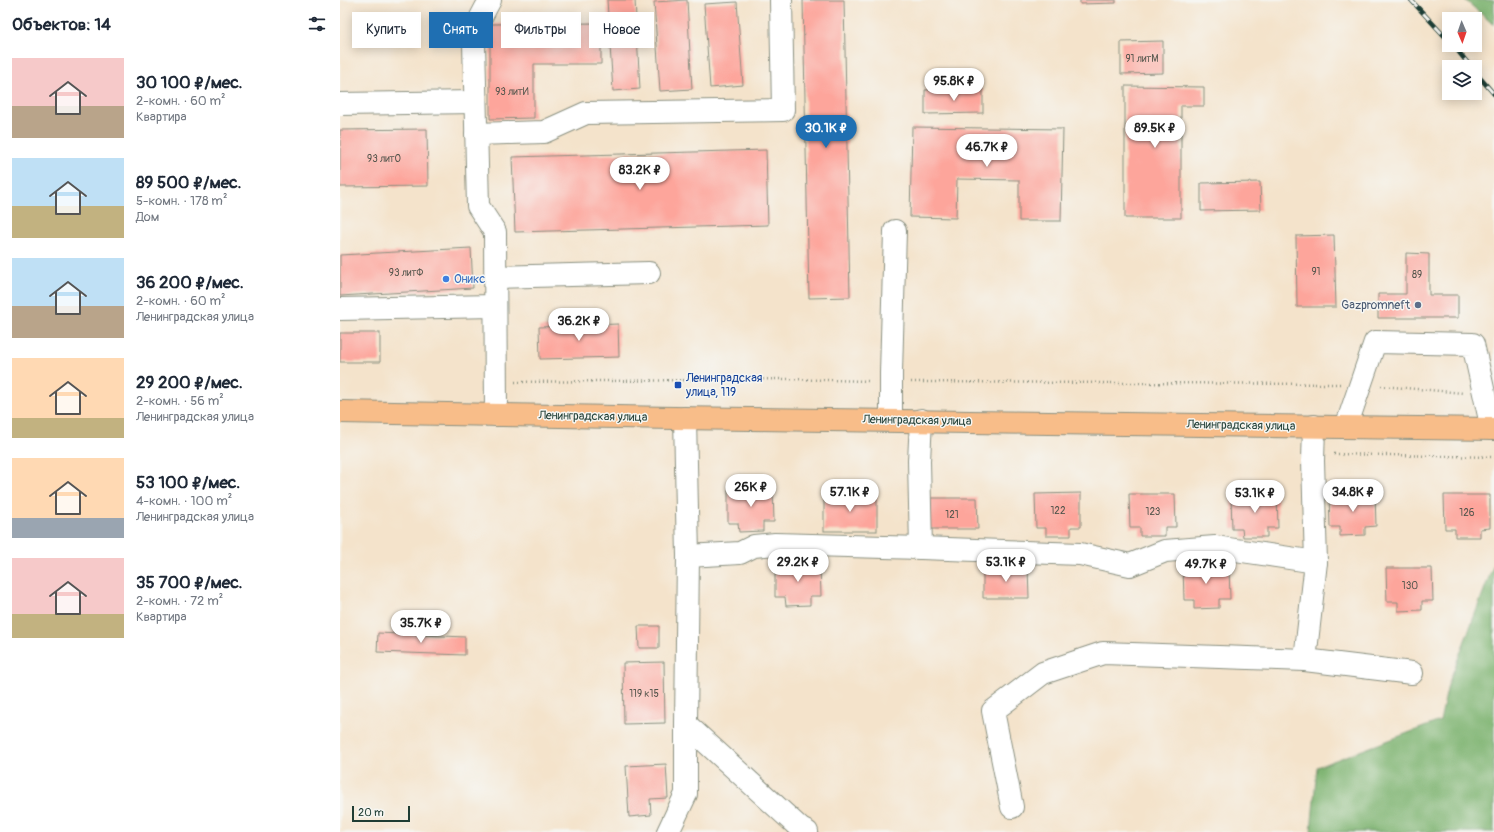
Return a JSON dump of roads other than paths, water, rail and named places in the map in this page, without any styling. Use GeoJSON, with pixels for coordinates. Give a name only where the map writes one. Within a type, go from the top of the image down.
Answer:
{"type":"FeatureCollection","features":[{"type":"Feature","properties":{"kind":"main road","name":"Ленинградская улица"},"geometry":{"type":"LineString","coordinates":[[340,412],[1493,429]]}},
{"type":"Feature","properties":{"kind":"street"},"geometry":{"type":"LineString","coordinates":[[490,0],[481,17],[474,43],[478,206],[495,232],[496,415]]}},
{"type":"Feature","properties":{"kind":"street"},"geometry":{"type":"LineString","coordinates":[[476,134],[544,132],[586,113],[783,110],[781,0]]}},
{"type":"Feature","properties":{"kind":"street"},"geometry":{"type":"LineString","coordinates":[[340,104],[475,102]]}},
{"type":"Feature","properties":{"kind":"street"},"geometry":{"type":"LineString","coordinates":[[891,420],[895,231]]}},
{"type":"Feature","properties":{"kind":"street"},"geometry":{"type":"LineString","coordinates":[[495,277],[649,273]]}},
{"type":"Feature","properties":{"kind":"street"},"geometry":{"type":"LineString","coordinates":[[340,309],[495,306]]}},
{"type":"Feature","properties":{"kind":"street"},"geometry":{"type":"LineString","coordinates":[[1346,427],[1375,342],[1473,344],[1493,429]]}},
{"type":"Feature","properties":{"kind":"street"},"geometry":{"type":"LineString","coordinates":[[668,832],[686,794],[688,556],[685,418]]}},
{"type":"Feature","properties":{"kind":"street"},"geometry":{"type":"LineString","coordinates":[[921,420],[919,461],[921,548]]}},
{"type":"Feature","properties":{"kind":"street"},"geometry":{"type":"LineString","coordinates":[[1305,660],[1316,562],[1313,453],[1314,426]]}},
{"type":"Feature","properties":{"kind":"street"},"geometry":{"type":"LineString","coordinates":[[688,556],[740,553],[754,546],[775,544],[1080,554],[1130,565],[1165,550],[1215,546],[1316,562]]}},
{"type":"Feature","properties":{"kind":"street"},"geometry":{"type":"LineString","coordinates":[[1012,807],[993,711],[1043,673],[1103,653],[1305,660],[1412,673]]}},
{"type":"Feature","properties":{"kind":"street"},"geometry":{"type":"LineString","coordinates":[[686,724],[801,829],[807,832]]}},
{"type":"Feature","properties":{"kind":"railway"},"geometry":{"type":"LineString","coordinates":[[1411,0],[1442,33]]}},
{"type":"Feature","properties":{"kind":"railway"},"geometry":{"type":"LineString","coordinates":[[1459,52],[1465,60]]}},
{"type":"Feature","properties":{"kind":"railway"},"geometry":{"type":"LineString","coordinates":[[1482,80],[1494,94]]}},
{"type":"Feature","properties":{"kind":"place","name":"Оникс"},"geometry":{"type":"Point","coordinates":[446,279]}},
{"type":"Feature","properties":{"kind":"place","name":"Gazpromneft"},"geometry":{"type":"Point","coordinates":[1418,305]}},
{"type":"Feature","properties":{"kind":"place","name":"Ленинградская улица, 119"},"geometry":{"type":"Point","coordinates":[678,385]}}]}
